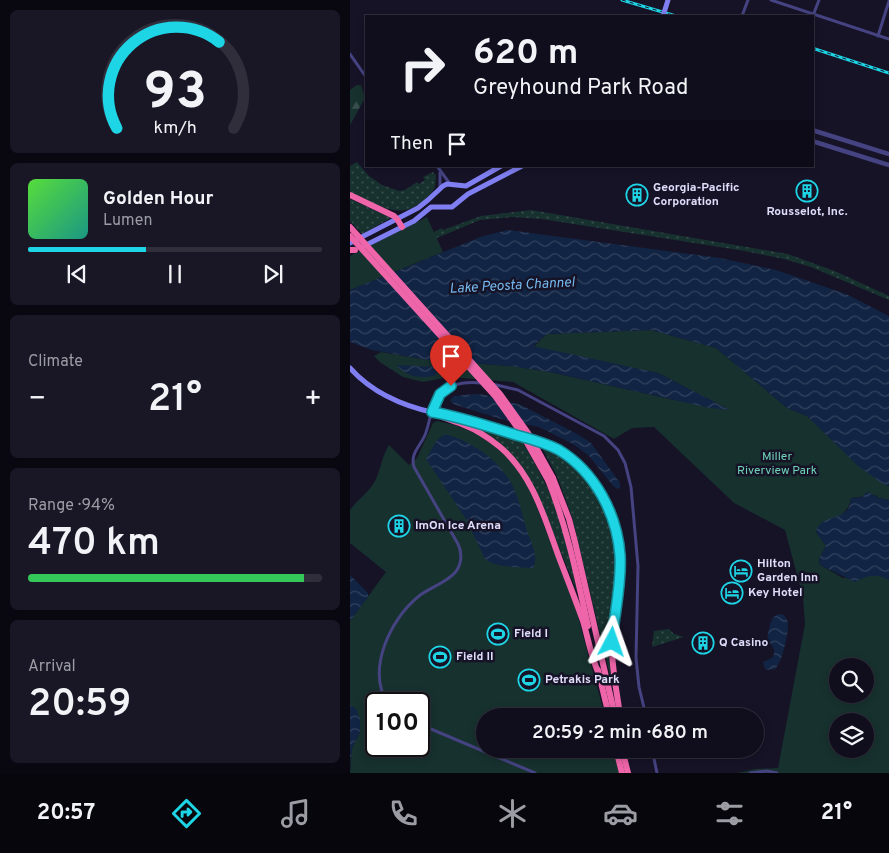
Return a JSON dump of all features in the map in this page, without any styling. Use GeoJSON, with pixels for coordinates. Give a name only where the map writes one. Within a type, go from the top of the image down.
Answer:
{"type":"FeatureCollection","features":[{"type":"Feature","properties":{"kind":"highway"},"geometry":{"type":"LineString","coordinates":[[350,195],[397,219],[402,227]]}},
{"type":"Feature","properties":{"kind":"highway"},"geometry":{"type":"LineString","coordinates":[[350,226],[500,394],[528,432],[569,519],[613,708]]}},
{"type":"Feature","properties":{"kind":"highway"},"geometry":{"type":"LineString","coordinates":[[350,236],[495,396],[522,434],[550,479],[569,541],[607,708]]}},
{"type":"Feature","properties":{"kind":"highway"},"geometry":{"type":"LineString","coordinates":[[434,413],[474,429],[492,441],[512,458],[528,480],[578,606],[593,661],[598,672]]}},
{"type":"Feature","properties":{"kind":"highway"},"geometry":{"type":"LineString","coordinates":[[434,413],[444,413],[543,443],[560,451],[574,462],[597,487],[611,512],[619,541],[620,558],[612,658],[619,708]]}},
{"type":"Feature","properties":{"kind":"highway"},"geometry":{"type":"LineString","coordinates":[[618,758],[622,773]]}},
{"type":"Feature","properties":{"kind":"highway"},"geometry":{"type":"LineString","coordinates":[[625,758],[628,773]]}},
{"type":"Feature","properties":{"kind":"main road"},"geometry":{"type":"LineString","coordinates":[[663,15],[668,0]]}},
{"type":"Feature","properties":{"kind":"main road"},"geometry":{"type":"LineString","coordinates":[[350,243],[424,204],[445,185],[466,186],[499,167]]}},
{"type":"Feature","properties":{"kind":"main road"},"geometry":{"type":"LineString","coordinates":[[352,251],[414,221],[431,207],[452,206],[468,194],[520,167]]}},
{"type":"Feature","properties":{"kind":"main road"},"geometry":{"type":"LineString","coordinates":[[452,185],[459,193],[458,202]]}},
{"type":"Feature","properties":{"kind":"main road"},"geometry":{"type":"LineString","coordinates":[[439,189],[438,200],[442,206]]}},
{"type":"Feature","properties":{"kind":"main road"},"geometry":{"type":"LineString","coordinates":[[350,368],[366,384],[384,395],[398,402],[434,413]]}},
{"type":"Feature","properties":{"kind":"street"},"geometry":{"type":"LineString","coordinates":[[742,15],[748,0]]}},
{"type":"Feature","properties":{"kind":"street"},"geometry":{"type":"LineString","coordinates":[[772,0],[810,15]]}},
{"type":"Feature","properties":{"kind":"street"},"geometry":{"type":"LineString","coordinates":[[813,15],[818,0]]}},
{"type":"Feature","properties":{"kind":"street"},"geometry":{"type":"LineString","coordinates":[[878,36],[889,1]]}},
{"type":"Feature","properties":{"kind":"street"},"geometry":{"type":"LineString","coordinates":[[814,16],[889,39]]}},
{"type":"Feature","properties":{"kind":"street"},"geometry":{"type":"LineString","coordinates":[[350,54],[365,76]]}},
{"type":"Feature","properties":{"kind":"street"},"geometry":{"type":"LineString","coordinates":[[814,131],[889,154]]}},
{"type":"Feature","properties":{"kind":"street"},"geometry":{"type":"LineString","coordinates":[[814,142],[889,165]]}},
{"type":"Feature","properties":{"kind":"street"},"geometry":{"type":"LineString","coordinates":[[438,168],[452,185]]}},
{"type":"Feature","properties":{"kind":"street"},"geometry":{"type":"LineString","coordinates":[[438,168],[439,189]]}},
{"type":"Feature","properties":{"kind":"street"},"geometry":{"type":"LineString","coordinates":[[383,692],[380,672],[384,648],[392,628],[405,610],[417,598],[455,573],[460,561],[458,544],[413,462],[414,452],[426,433],[440,394],[456,384],[477,382],[507,386],[530,396],[595,431],[609,440],[618,450],[628,470],[631,488],[638,566],[636,658],[639,686],[644,708]]}},
{"type":"Feature","properties":{"kind":"street"},"geometry":{"type":"LineString","coordinates":[[430,729],[535,773]]}},
{"type":"Feature","properties":{"kind":"street"},"geometry":{"type":"LineString","coordinates":[[654,758],[657,773]]}},
{"type":"Feature","properties":{"kind":"street"},"geometry":{"type":"LineString","coordinates":[[750,773],[767,771],[777,773]]}},
{"type":"Feature","properties":{"kind":"green space"},"geometry":{"type":"Polygon","coordinates":[[[357,85],[361,85],[365,98],[350,125],[350,90],[357,85]]]}},
{"type":"Feature","properties":{"kind":"green space"},"geometry":{"type":"Polygon","coordinates":[[[357,162],[369,176],[382,185],[399,191],[405,190],[417,182],[419,184],[425,180],[423,177],[433,172],[436,175],[435,187],[416,206],[407,210],[388,209],[350,192],[350,166],[357,162]]]}},
{"type":"Feature","properties":{"kind":"green space"},"geometry":{"type":"Polygon","coordinates":[[[350,199],[391,218],[362,234],[350,221],[350,199]]]}},
{"type":"Feature","properties":{"kind":"green space"},"geometry":{"type":"Polygon","coordinates":[[[531,210],[788,254],[837,272],[889,296],[889,300],[811,267],[784,259],[745,251],[542,219],[512,217],[480,220],[420,245],[430,234],[442,228],[443,230],[481,216],[531,210]]]}},
{"type":"Feature","properties":{"kind":"green space"},"geometry":{"type":"Polygon","coordinates":[[[427,217],[443,252],[350,290],[350,256],[427,217]]]}},
{"type":"Feature","properties":{"kind":"green space","name":"Miller Riverview Park"},"geometry":{"type":"Polygon","coordinates":[[[651,330],[716,348],[787,408],[807,416],[883,484],[889,486],[889,500],[875,495],[851,498],[850,504],[843,513],[833,522],[816,532],[826,546],[819,559],[820,565],[843,578],[879,574],[889,580],[889,773],[737,773],[755,769],[778,768],[805,624],[803,597],[785,530],[734,503],[654,427],[632,428],[614,439],[513,382],[449,377],[423,382],[403,377],[381,363],[374,356],[381,352],[427,360],[511,366],[550,372],[674,400],[728,409],[658,373],[533,347],[547,334],[651,330]]]}},
{"type":"Feature","properties":{"kind":"green space"},"geometry":{"type":"Polygon","coordinates":[[[437,421],[455,425],[479,435],[511,461],[528,484],[575,606],[603,708],[476,708],[476,758],[615,758],[619,773],[350,773],[352,748],[360,732],[356,709],[350,705],[350,621],[386,572],[350,543],[350,510],[373,484],[389,445],[409,465],[417,458],[433,423],[437,421]]]}},
{"type":"Feature","properties":{"kind":"green space"},"geometry":{"type":"Polygon","coordinates":[[[463,421],[520,437],[554,503],[565,536],[578,594],[536,491],[527,474],[503,446],[482,431],[463,421]]]}},
{"type":"Feature","properties":{"kind":"green space"},"geometry":{"type":"Polygon","coordinates":[[[540,444],[572,463],[584,475],[595,488],[610,519],[618,555],[612,683],[572,517],[557,476],[540,444]]]}},
{"type":"Feature","properties":{"kind":"green space"},"geometry":{"type":"Polygon","coordinates":[[[669,629],[674,634],[684,637],[652,647],[654,631],[669,629]]]}},
{"type":"Feature","properties":{"kind":"water","name":"Lake Peosta Channel"},"geometry":{"type":"Polygon","coordinates":[[[508,230],[720,258],[776,270],[846,294],[889,316],[889,486],[883,484],[858,466],[807,416],[787,408],[716,348],[651,330],[547,334],[533,346],[658,373],[730,410],[710,408],[550,372],[511,366],[427,360],[372,350],[350,342],[350,290],[483,236],[508,230]]]}},
{"type":"Feature","properties":{"kind":"water"},"geometry":{"type":"Polygon","coordinates":[[[396,365],[440,367],[435,376],[418,377],[410,375],[396,365]]]}},
{"type":"Feature","properties":{"kind":"water"},"geometry":{"type":"Polygon","coordinates":[[[476,394],[521,405],[579,435],[591,443],[620,483],[620,488],[614,487],[589,456],[573,444],[539,427],[501,419],[453,404],[450,400],[454,396],[476,394]]]}},
{"type":"Feature","properties":{"kind":"water"},"geometry":{"type":"Polygon","coordinates":[[[445,434],[466,442],[485,453],[501,468],[507,477],[513,487],[534,549],[535,563],[533,568],[494,564],[485,559],[466,519],[426,459],[437,440],[445,434]]]}},
{"type":"Feature","properties":{"kind":"water"},"geometry":{"type":"Polygon","coordinates":[[[868,492],[879,498],[889,500],[889,580],[880,576],[872,576],[855,582],[820,565],[819,559],[826,546],[816,532],[823,522],[846,511],[851,498],[863,497],[868,492]]]}},
{"type":"Feature","properties":{"kind":"water"},"geometry":{"type":"Polygon","coordinates":[[[350,575],[368,593],[368,597],[350,621],[350,575]]]}},
{"type":"Feature","properties":{"kind":"water"},"geometry":{"type":"Polygon","coordinates":[[[782,614],[788,623],[784,648],[778,666],[775,669],[766,670],[763,662],[774,655],[773,647],[767,639],[772,619],[782,614]]]}},
{"type":"Feature","properties":{"kind":"water"},"geometry":{"type":"Polygon","coordinates":[[[350,705],[356,709],[360,719],[360,732],[352,748],[350,766],[350,705]]]}},
{"type":"Feature","properties":{"kind":"railway"},"geometry":{"type":"LineString","coordinates":[[622,0],[673,15]]}},
{"type":"Feature","properties":{"kind":"railway"},"geometry":{"type":"LineString","coordinates":[[814,49],[889,73]]}},
{"type":"Feature","properties":{"kind":"place","name":"Rousselot, Inc."},"geometry":{"type":"Point","coordinates":[807,191]}},
{"type":"Feature","properties":{"kind":"place","name":"Georgia-Pacific Corporation"},"geometry":{"type":"Point","coordinates":[637,195]}},
{"type":"Feature","properties":{"kind":"place","name":"ImOn Ice Arena"},"geometry":{"type":"Point","coordinates":[399,526]}},
{"type":"Feature","properties":{"kind":"place","name":"Hilton Garden Inn"},"geometry":{"type":"Point","coordinates":[741,571]}},
{"type":"Feature","properties":{"kind":"place","name":"Key Hotel"},"geometry":{"type":"Point","coordinates":[732,593]}},
{"type":"Feature","properties":{"kind":"place","name":"Field I"},"geometry":{"type":"Point","coordinates":[498,634]}},
{"type":"Feature","properties":{"kind":"place","name":"Q Casino"},"geometry":{"type":"Point","coordinates":[703,643]}},
{"type":"Feature","properties":{"kind":"place","name":"Field II"},"geometry":{"type":"Point","coordinates":[440,657]}},
{"type":"Feature","properties":{"kind":"place","name":"Petrakis Park"},"geometry":{"type":"Point","coordinates":[529,680]}},
{"type":"Feature","properties":{"kind":"route"},"geometry":{"type":"LineString","coordinates":[[451,386],[440,394],[432,412],[444,413],[543,443],[560,451],[574,462],[597,487],[611,512],[619,541],[618,590],[612,642]]}}]}
